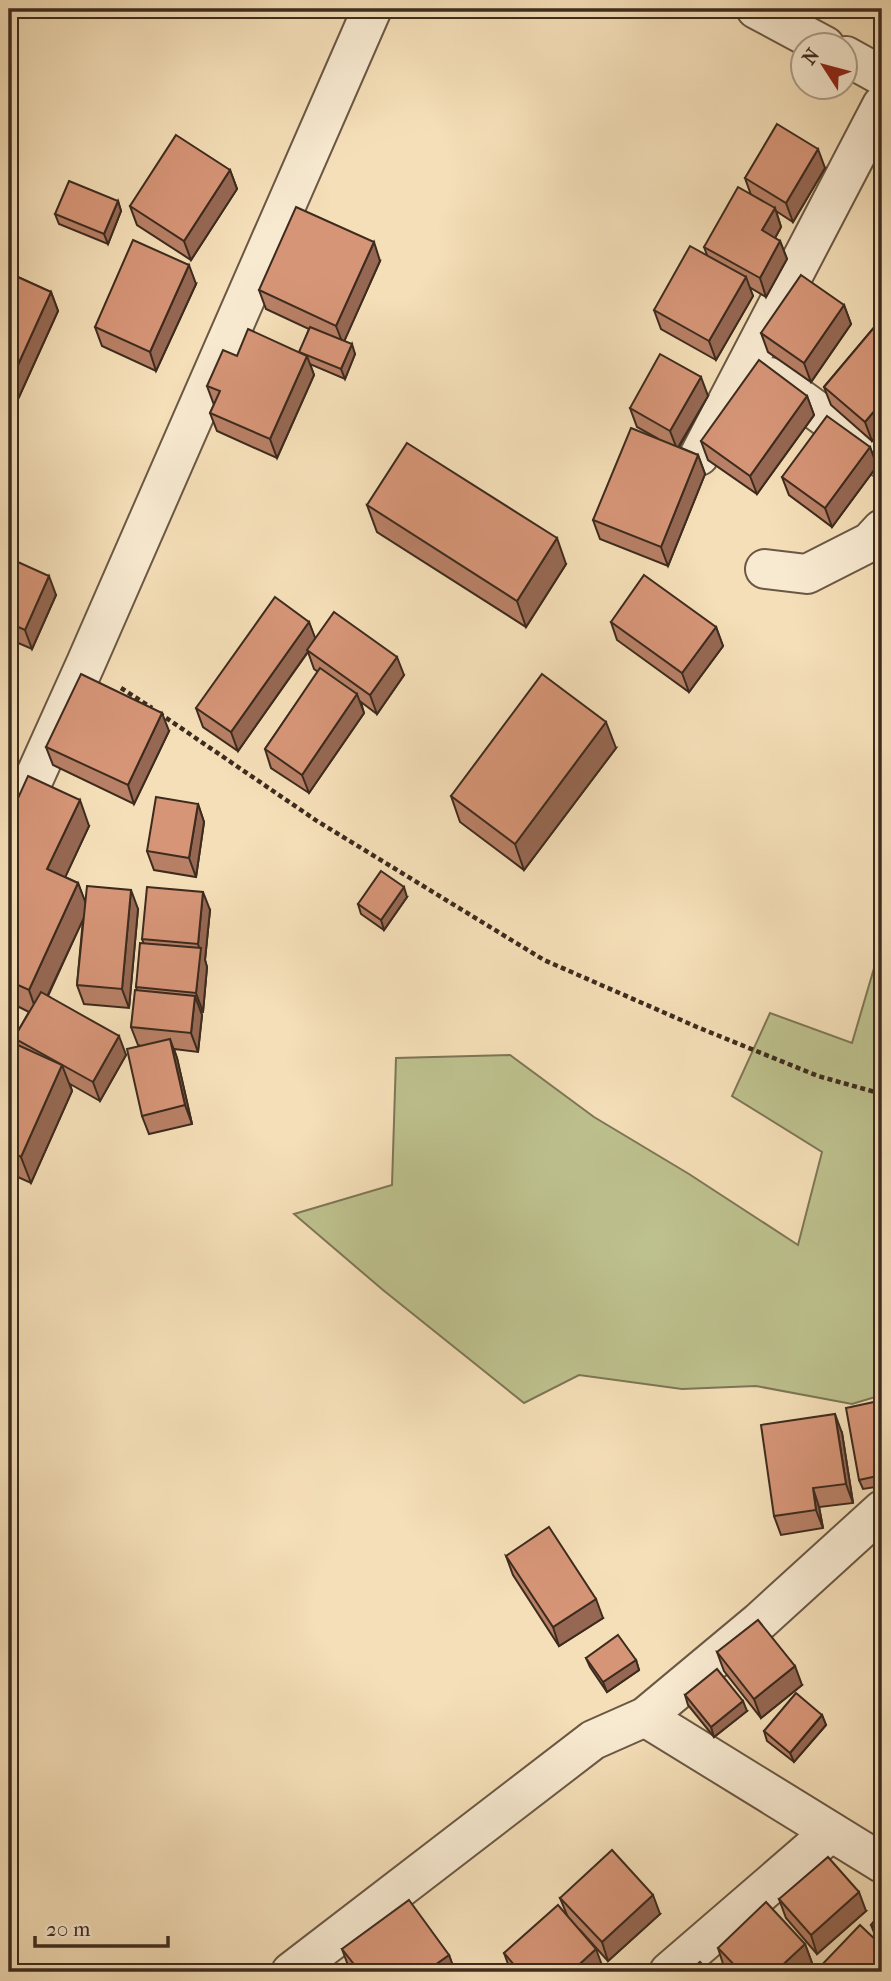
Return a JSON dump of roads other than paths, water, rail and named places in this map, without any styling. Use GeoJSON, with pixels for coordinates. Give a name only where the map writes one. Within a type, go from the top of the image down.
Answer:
{"type":"FeatureCollection","features":[{"type":"Feature","properties":{"kind":"street"},"geometry":{"type":"LineString","coordinates":[[9,834],[20,790],[86,663],[372,9]]}},
{"type":"Feature","properties":{"kind":"street"},"geometry":{"type":"LineString","coordinates":[[756,9],[799,32]]}},
{"type":"Feature","properties":{"kind":"street"},"geometry":{"type":"LineString","coordinates":[[860,64],[882,76]]}},
{"type":"Feature","properties":{"kind":"street"},"geometry":{"type":"LineString","coordinates":[[699,456],[882,105]]}},
{"type":"Feature","properties":{"kind":"street"},"geometry":{"type":"LineString","coordinates":[[748,362],[882,458]]}},
{"type":"Feature","properties":{"kind":"street"},"geometry":{"type":"LineString","coordinates":[[765,569],[807,574],[870,542],[882,529]]}},
{"type":"Feature","properties":{"kind":"street"},"geometry":{"type":"LineString","coordinates":[[291,1972],[593,1741],[645,1717],[759,1622],[882,1510]]}},
{"type":"Feature","properties":{"kind":"street"},"geometry":{"type":"LineString","coordinates":[[645,1717],[882,1863]]}},
{"type":"Feature","properties":{"kind":"street"},"geometry":{"type":"LineString","coordinates":[[669,1972],[831,1832]]}}]}
